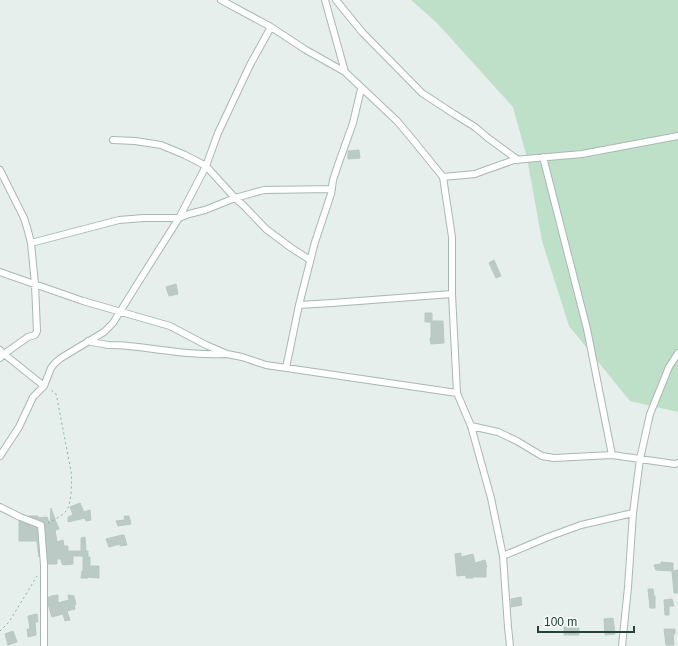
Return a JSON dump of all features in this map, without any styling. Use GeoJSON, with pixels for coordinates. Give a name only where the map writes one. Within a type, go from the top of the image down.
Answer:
{"type":"FeatureCollection","features":[{"type":"Feature","properties":{"kind":"street"},"geometry":{"type":"LineString","coordinates":[[221,0],[271,27],[306,50],[345,72],[396,122],[442,177],[452,237],[452,294],[457,393],[471,426],[490,498],[503,556],[510,646]]}},
{"type":"Feature","properties":{"kind":"street"},"geometry":{"type":"LineString","coordinates":[[325,0],[345,72]]}},
{"type":"Feature","properties":{"kind":"street"},"geometry":{"type":"LineString","coordinates":[[336,0],[362,32],[422,92],[475,127],[518,160]]}},
{"type":"Feature","properties":{"kind":"street"},"geometry":{"type":"LineString","coordinates":[[0,456],[19,428],[33,397],[44,386],[50,368],[55,363],[104,332],[120,312],[179,218],[206,166],[224,119],[250,65],[271,27]]}},
{"type":"Feature","properties":{"kind":"street"},"geometry":{"type":"LineString","coordinates":[[286,368],[299,305],[316,236],[353,123],[362,89]]}},
{"type":"Feature","properties":{"kind":"street"},"geometry":{"type":"LineString","coordinates":[[442,177],[475,174],[510,161],[582,154],[678,136]]}},
{"type":"Feature","properties":{"kind":"street"},"geometry":{"type":"LineString","coordinates":[[113,140],[135,141],[161,145],[179,152],[206,166],[266,229],[310,260]]}},
{"type":"Feature","properties":{"kind":"street"},"geometry":{"type":"LineString","coordinates":[[543,157],[587,329],[612,455]]}},
{"type":"Feature","properties":{"kind":"street"},"geometry":{"type":"LineString","coordinates":[[0,170],[24,218],[30,243],[35,284],[36,333],[35,335],[28,337],[1,354],[44,386]]}},
{"type":"Feature","properties":{"kind":"street"},"geometry":{"type":"LineString","coordinates":[[30,243],[119,220],[179,218],[205,210],[235,198],[264,190],[332,189]]}},
{"type":"Feature","properties":{"kind":"street"},"geometry":{"type":"LineString","coordinates":[[0,272],[83,301],[170,326],[227,354],[266,365],[457,393]]}},
{"type":"Feature","properties":{"kind":"street"},"geometry":{"type":"LineString","coordinates":[[299,305],[452,294]]}},
{"type":"Feature","properties":{"kind":"street"},"geometry":{"type":"LineString","coordinates":[[88,342],[189,353],[216,355],[227,354]]}},
{"type":"Feature","properties":{"kind":"street"},"geometry":{"type":"LineString","coordinates":[[622,646],[633,513],[640,459],[650,414],[669,367],[678,352]]}},
{"type":"Feature","properties":{"kind":"street"},"geometry":{"type":"LineString","coordinates":[[471,426],[498,432],[542,456],[554,458],[612,455],[675,464],[678,463]]}},
{"type":"Feature","properties":{"kind":"street"},"geometry":{"type":"LineString","coordinates":[[0,507],[41,525],[44,565],[44,646]]}},
{"type":"Feature","properties":{"kind":"street"},"geometry":{"type":"LineString","coordinates":[[503,556],[581,525],[633,513]]}},
{"type":"Feature","properties":{"kind":"path"},"geometry":{"type":"LineString","coordinates":[[41,525],[58,518],[67,510],[71,496],[72,480],[57,398],[54,392],[44,386]]}},
{"type":"Feature","properties":{"kind":"path"},"geometry":{"type":"LineString","coordinates":[[0,631],[9,622],[44,565]]}},
{"type":"Feature","properties":{"kind":"green space"},"geometry":{"type":"Polygon","coordinates":[[[411,0],[678,0],[678,412],[630,401],[569,326],[542,241],[527,158],[513,107],[437,23],[411,0]]]}},
{"type":"Feature","properties":{"kind":"building"},"geometry":{"type":"Polygon","coordinates":[[[359,150],[360,158],[348,159],[348,151],[359,150]]]}},
{"type":"Feature","properties":{"kind":"building"},"geometry":{"type":"Polygon","coordinates":[[[494,260],[501,276],[496,278],[489,263],[494,260]]]}},
{"type":"Feature","properties":{"kind":"building"},"geometry":{"type":"Polygon","coordinates":[[[176,284],[178,294],[169,296],[166,287],[176,284]]]}},
{"type":"Feature","properties":{"kind":"building"},"geometry":{"type":"Polygon","coordinates":[[[425,313],[432,313],[432,321],[443,321],[444,343],[431,344],[431,322],[425,322],[425,313]]]}},
{"type":"Feature","properties":{"kind":"building"},"geometry":{"type":"Polygon","coordinates":[[[80,503],[84,512],[90,510],[91,520],[86,521],[85,518],[68,522],[68,517],[73,515],[70,507],[80,503]]]}},
{"type":"Feature","properties":{"kind":"building"},"geometry":{"type":"Polygon","coordinates":[[[51,508],[59,529],[55,530],[57,542],[63,540],[64,546],[68,546],[68,551],[81,551],[81,538],[85,537],[86,551],[88,551],[88,557],[90,557],[90,566],[99,566],[99,578],[81,578],[83,571],[83,556],[73,556],[73,564],[63,565],[61,559],[57,559],[57,564],[48,564],[45,523],[29,516],[38,516],[38,518],[47,517],[50,525],[51,508]]]}},
{"type":"Feature","properties":{"kind":"building"},"geometry":{"type":"Polygon","coordinates":[[[124,516],[129,516],[131,524],[118,526],[116,521],[125,520],[124,516]]]}},
{"type":"Feature","properties":{"kind":"building"},"geometry":{"type":"Polygon","coordinates":[[[19,521],[37,528],[39,557],[37,541],[19,541],[19,521]]]}},
{"type":"Feature","properties":{"kind":"building"},"geometry":{"type":"Polygon","coordinates":[[[124,535],[127,545],[120,546],[120,544],[109,547],[106,539],[124,535]]]}},
{"type":"Feature","properties":{"kind":"building"},"geometry":{"type":"Polygon","coordinates":[[[461,553],[461,557],[473,554],[475,563],[485,560],[487,567],[486,577],[466,578],[466,575],[457,576],[455,554],[461,553]]]}},
{"type":"Feature","properties":{"kind":"building"},"geometry":{"type":"Polygon","coordinates":[[[661,562],[673,563],[673,571],[678,570],[678,593],[674,593],[672,571],[656,570],[654,565],[661,564],[661,562]]]}},
{"type":"Feature","properties":{"kind":"building"},"geometry":{"type":"Polygon","coordinates":[[[648,589],[653,589],[655,596],[655,608],[650,608],[648,589]]]}},
{"type":"Feature","properties":{"kind":"building"},"geometry":{"type":"Polygon","coordinates":[[[58,595],[58,603],[69,600],[68,595],[74,596],[76,605],[74,604],[75,609],[67,611],[70,620],[65,621],[63,614],[52,617],[48,604],[48,597],[58,595]]]}},
{"type":"Feature","properties":{"kind":"building"},"geometry":{"type":"Polygon","coordinates":[[[521,597],[522,605],[511,607],[511,599],[521,597]]]}},
{"type":"Feature","properties":{"kind":"building"},"geometry":{"type":"Polygon","coordinates":[[[672,599],[674,606],[669,606],[669,615],[665,615],[664,600],[672,599]]]}},
{"type":"Feature","properties":{"kind":"building"},"geometry":{"type":"Polygon","coordinates":[[[37,614],[38,622],[35,622],[36,635],[28,637],[27,629],[30,629],[28,616],[37,614]]]}},
{"type":"Feature","properties":{"kind":"building"},"geometry":{"type":"Polygon","coordinates":[[[613,618],[615,634],[605,635],[604,619],[613,618]]]}},
{"type":"Feature","properties":{"kind":"building"},"geometry":{"type":"Polygon","coordinates":[[[564,627],[579,628],[579,635],[564,635],[564,627]]]}},
{"type":"Feature","properties":{"kind":"building"},"geometry":{"type":"Polygon","coordinates":[[[664,629],[675,629],[675,634],[673,634],[674,645],[666,645],[664,629]]]}},
{"type":"Feature","properties":{"kind":"building"},"geometry":{"type":"Polygon","coordinates":[[[13,631],[17,642],[8,645],[5,634],[13,631]]]}}]}
